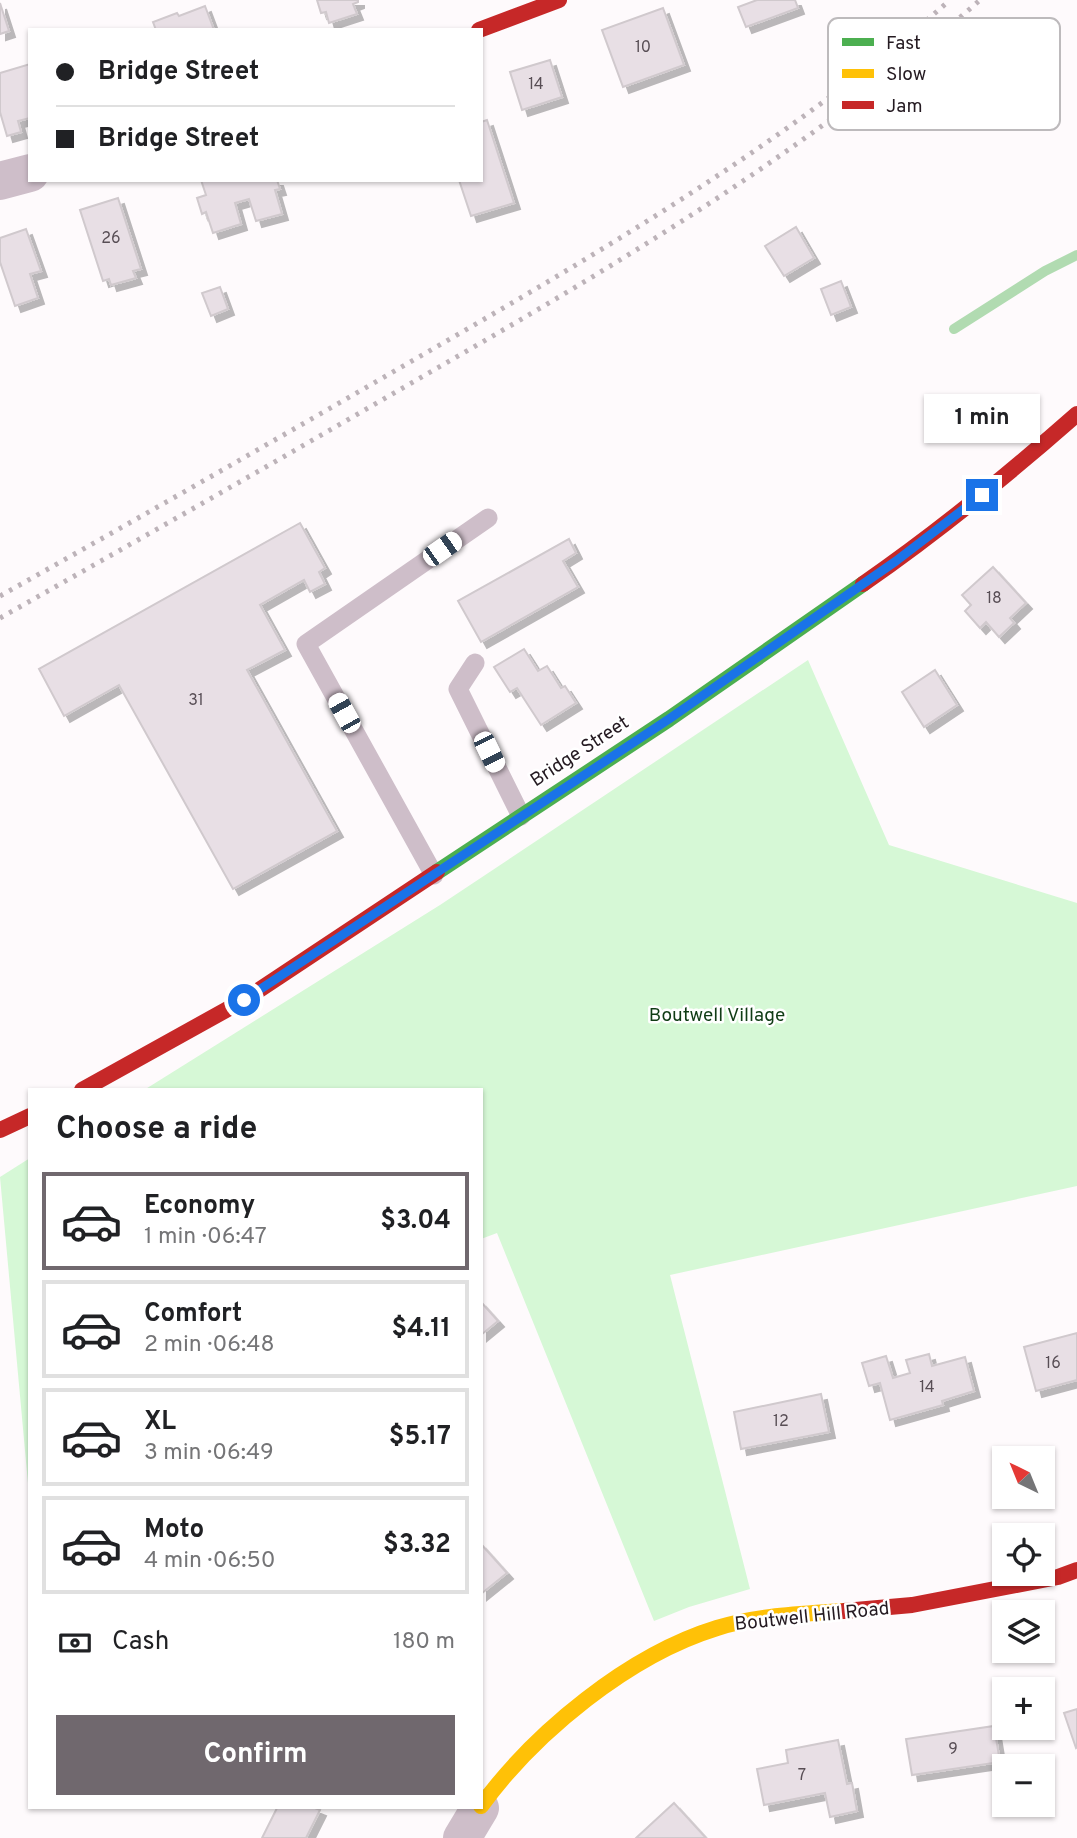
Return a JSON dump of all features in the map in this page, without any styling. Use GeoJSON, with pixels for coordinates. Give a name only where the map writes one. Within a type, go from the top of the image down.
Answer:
{"type":"FeatureCollection","features":[{"type":"Feature","properties":{"kind":"main road"},"geometry":{"type":"LineString","coordinates":[[483,28],[559,0]]}},
{"type":"Feature","properties":{"kind":"main road","name":"Bridge Street"},"geometry":{"type":"LineString","coordinates":[[86,1088],[244,1000],[669,719],[896,561],[1024,461],[1077,414]]}},
{"type":"Feature","properties":{"kind":"main road"},"geometry":{"type":"LineString","coordinates":[[0,1130],[28,1117]]}},
{"type":"Feature","properties":{"kind":"main road","name":"Boutwell Hill Road"},"geometry":{"type":"LineString","coordinates":[[483,1804],[513,1764],[551,1728],[614,1681],[668,1649],[715,1628],[759,1619],[894,1608],[1058,1577],[1077,1570]]}},
{"type":"Feature","properties":{"kind":"street"},"geometry":{"type":"LineString","coordinates":[[0,181],[28,174]]}},
{"type":"Feature","properties":{"kind":"street","name":"Boutwell Hill Road"},"geometry":{"type":"LineString","coordinates":[[462,1838],[480,1809]]}},
{"type":"Feature","properties":{"kind":"lane"},"geometry":{"type":"LineString","coordinates":[[434,875],[306,644],[488,518]]}},
{"type":"Feature","properties":{"kind":"lane"},"geometry":{"type":"LineString","coordinates":[[475,663],[458,689],[521,816]]}},
{"type":"Feature","properties":{"kind":"green space","name":"Boutwell Village"},"geometry":{"type":"Polygon","coordinates":[[[808,660],[889,845],[1077,903],[1077,1186],[670,1275],[750,1589],[689,1607],[654,1621],[497,1233],[483,1238],[483,1088],[147,1088],[440,905],[808,660]]]}},
{"type":"Feature","properties":{"kind":"green space"},"geometry":{"type":"Polygon","coordinates":[[[28,1159],[28,1483],[0,1177],[28,1159]]]}},
{"type":"Feature","properties":{"kind":"building"},"geometry":{"type":"Polygon","coordinates":[[[317,0],[358,0],[353,4],[357,14],[329,23],[326,12],[321,13],[317,0]]]}},
{"type":"Feature","properties":{"kind":"building"},"geometry":{"type":"Polygon","coordinates":[[[757,0],[795,0],[798,8],[746,27],[738,7],[757,0]]]}},
{"type":"Feature","properties":{"kind":"building"},"geometry":{"type":"Polygon","coordinates":[[[0,3],[9,31],[0,34],[0,3]]]}},
{"type":"Feature","properties":{"kind":"building"},"geometry":{"type":"Polygon","coordinates":[[[205,6],[213,28],[155,28],[153,22],[177,13],[179,16],[205,6]]]}},
{"type":"Feature","properties":{"kind":"building"},"geometry":{"type":"Polygon","coordinates":[[[663,8],[684,65],[623,87],[602,30],[663,8]]]}},
{"type":"Feature","properties":{"kind":"building"},"geometry":{"type":"Polygon","coordinates":[[[550,60],[562,97],[522,110],[510,72],[550,60]]]}},
{"type":"Feature","properties":{"kind":"building"},"geometry":{"type":"Polygon","coordinates":[[[28,65],[28,118],[18,121],[21,132],[7,136],[0,112],[0,73],[28,65]]]}},
{"type":"Feature","properties":{"kind":"building"},"geometry":{"type":"Polygon","coordinates":[[[487,120],[514,203],[471,216],[460,182],[483,182],[483,121],[487,120]]]}},
{"type":"Feature","properties":{"kind":"building"},"geometry":{"type":"Polygon","coordinates":[[[202,182],[278,182],[280,189],[275,190],[282,214],[256,221],[249,199],[235,203],[241,224],[213,233],[206,212],[202,214],[197,198],[206,195],[202,182]]]}},
{"type":"Feature","properties":{"kind":"building"},"geometry":{"type":"Polygon","coordinates":[[[118,198],[141,269],[133,271],[136,278],[111,285],[109,279],[103,281],[80,210],[118,198]]]}},
{"type":"Feature","properties":{"kind":"building"},"geometry":{"type":"Polygon","coordinates":[[[796,227],[814,258],[784,276],[765,246],[796,227]]]}},
{"type":"Feature","properties":{"kind":"building"},"geometry":{"type":"Polygon","coordinates":[[[26,229],[41,271],[30,274],[38,298],[15,306],[0,262],[0,238],[26,229]]]}},
{"type":"Feature","properties":{"kind":"building"},"geometry":{"type":"Polygon","coordinates":[[[841,281],[851,307],[831,315],[821,289],[841,281]]]}},
{"type":"Feature","properties":{"kind":"building"},"geometry":{"type":"Polygon","coordinates":[[[220,287],[228,309],[211,316],[202,293],[220,287]]]}},
{"type":"Feature","properties":{"kind":"building"},"geometry":{"type":"Polygon","coordinates":[[[300,523],[325,568],[319,572],[325,584],[310,592],[304,580],[260,605],[285,650],[247,670],[337,831],[233,889],[119,685],[64,716],[39,669],[300,523]]]}},
{"type":"Feature","properties":{"kind":"building"},"geometry":{"type":"Polygon","coordinates":[[[569,539],[576,553],[563,561],[578,587],[481,642],[458,601],[569,539]]]}},
{"type":"Feature","properties":{"kind":"building"},"geometry":{"type":"Polygon","coordinates":[[[993,567],[1026,603],[1010,618],[1014,623],[999,637],[986,622],[980,628],[965,611],[971,605],[962,595],[993,567]]]}},
{"type":"Feature","properties":{"kind":"building"},"geometry":{"type":"Polygon","coordinates":[[[524,649],[538,671],[547,666],[561,688],[565,686],[576,703],[541,725],[517,688],[510,692],[494,667],[524,649]]]}},
{"type":"Feature","properties":{"kind":"building"},"geometry":{"type":"Polygon","coordinates":[[[935,670],[957,705],[924,727],[902,692],[935,670]]]}},
{"type":"Feature","properties":{"kind":"building"},"geometry":{"type":"Polygon","coordinates":[[[483,1304],[498,1321],[483,1333],[483,1304]]]}},
{"type":"Feature","properties":{"kind":"building"},"geometry":{"type":"Polygon","coordinates":[[[1077,1333],[1077,1380],[1036,1391],[1024,1347],[1077,1333]]]}},
{"type":"Feature","properties":{"kind":"building"},"geometry":{"type":"Polygon","coordinates":[[[929,1354],[932,1366],[965,1357],[974,1391],[942,1401],[943,1405],[890,1420],[880,1383],[869,1386],[862,1363],[886,1356],[893,1378],[910,1373],[906,1360],[929,1354]]]}},
{"type":"Feature","properties":{"kind":"building"},"geometry":{"type":"Polygon","coordinates":[[[821,1394],[829,1432],[741,1449],[734,1412],[821,1394]]]}},
{"type":"Feature","properties":{"kind":"building"},"geometry":{"type":"Polygon","coordinates":[[[483,1546],[507,1573],[483,1592],[483,1546]]]}},
{"type":"Feature","properties":{"kind":"building"},"geometry":{"type":"Polygon","coordinates":[[[1077,1709],[1077,1747],[1076,1748],[1064,1713],[1077,1709]]]}},
{"type":"Feature","properties":{"kind":"building"},"geometry":{"type":"Polygon","coordinates":[[[992,1726],[992,1740],[996,1740],[999,1754],[992,1754],[992,1763],[912,1775],[906,1739],[992,1726]]]}},
{"type":"Feature","properties":{"kind":"building"},"geometry":{"type":"Polygon","coordinates":[[[838,1740],[847,1784],[852,1783],[857,1811],[830,1817],[825,1793],[764,1805],[757,1769],[788,1763],[786,1750],[838,1740]]]}},
{"type":"Feature","properties":{"kind":"building"},"geometry":{"type":"Polygon","coordinates":[[[674,1803],[706,1838],[636,1838],[674,1803]]]}},
{"type":"Feature","properties":{"kind":"building"},"geometry":{"type":"Polygon","coordinates":[[[276,1809],[320,1810],[306,1838],[262,1838],[276,1809]]]}},
{"type":"Feature","properties":{"kind":"waterway"},"geometry":{"type":"LineString","coordinates":[[954,329],[1045,271],[1077,255]]}},
{"type":"Feature","properties":{"kind":"railway"},"geometry":{"type":"LineString","coordinates":[[928,18],[950,0]]}},
{"type":"Feature","properties":{"kind":"railway"},"geometry":{"type":"LineString","coordinates":[[959,18],[980,0]]}},
{"type":"Feature","properties":{"kind":"railway"},"geometry":{"type":"LineString","coordinates":[[0,596],[569,269],[702,186],[828,98]]}},
{"type":"Feature","properties":{"kind":"railway"},"geometry":{"type":"LineString","coordinates":[[0,618],[498,333],[642,247],[828,121]]}},
{"type":"Feature","properties":{"kind":"traffic: fast"},"geometry":{"type":"LineString","coordinates":[[437,872],[669,719],[863,584]]}},
{"type":"Feature","properties":{"kind":"traffic: slow"},"geometry":{"type":"LineString","coordinates":[[483,1803],[503,1778],[556,1724],[586,1699],[651,1657],[684,1640],[748,1620],[844,1611]]}},
{"type":"Feature","properties":{"kind":"traffic: jam"},"geometry":{"type":"LineString","coordinates":[[483,28],[559,0]]}},
{"type":"Feature","properties":{"kind":"traffic: jam"},"geometry":{"type":"LineString","coordinates":[[863,584],[973,502],[1077,414]]}},
{"type":"Feature","properties":{"kind":"traffic: jam"},"geometry":{"type":"LineString","coordinates":[[86,1088],[244,1000],[437,872]]}},
{"type":"Feature","properties":{"kind":"traffic: jam"},"geometry":{"type":"LineString","coordinates":[[0,1130],[28,1117]]}},
{"type":"Feature","properties":{"kind":"traffic: jam"},"geometry":{"type":"LineString","coordinates":[[844,1611],[912,1605],[1058,1577],[1077,1570]]}},
{"type":"Feature","properties":{"kind":"route"},"geometry":{"type":"LineString","coordinates":[[244,1000],[669,719],[896,561],[982,495]]}}]}
